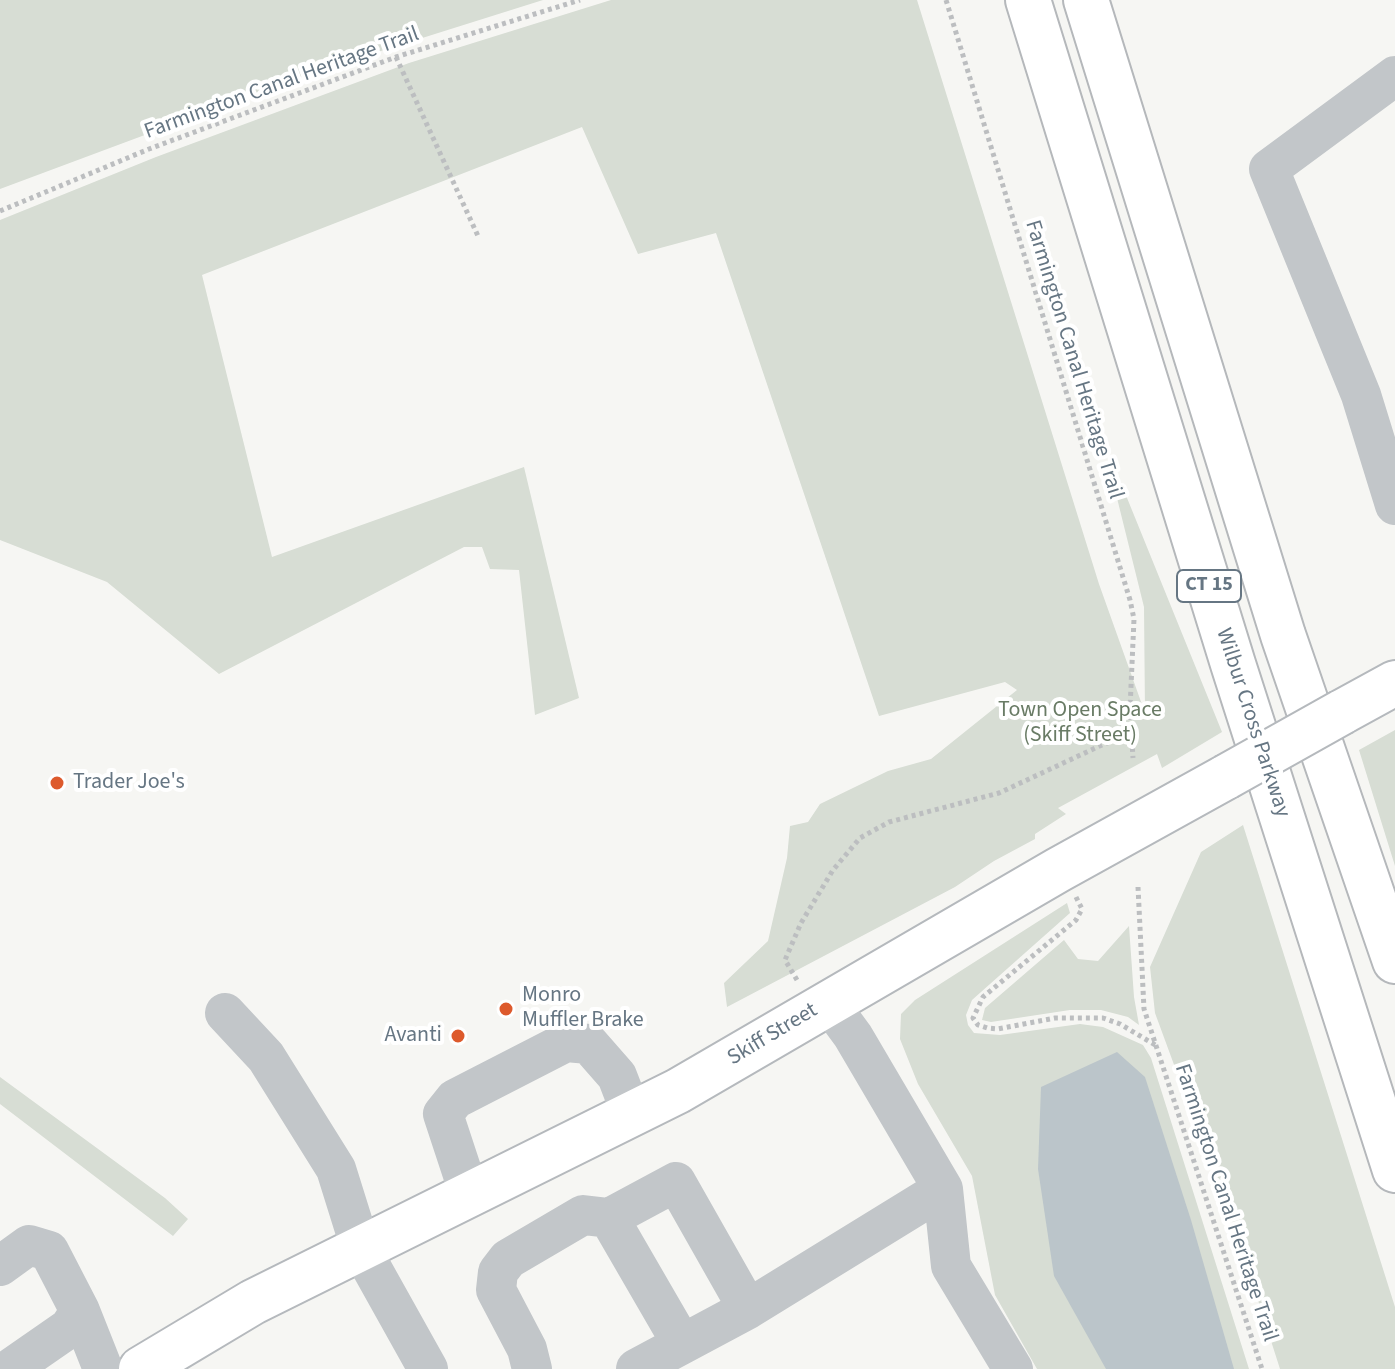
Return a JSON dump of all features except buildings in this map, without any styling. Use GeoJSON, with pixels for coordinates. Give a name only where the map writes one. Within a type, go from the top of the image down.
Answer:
{"type":"FeatureCollection","features":[{"type":"Feature","properties":{"kind":"main road","name":"Wilbur Cross Parkway"},"geometry":{"type":"LineString","coordinates":[[1028,0],[1233,664],[1395,1170]]}},
{"type":"Feature","properties":{"kind":"main road","name":"CT 15"},"geometry":{"type":"LineString","coordinates":[[1086,0],[1283,635],[1395,961]]}},
{"type":"Feature","properties":{"kind":"main road","name":"Skiff Street"},"geometry":{"type":"LineString","coordinates":[[141,1369],[253,1302],[678,1091],[812,991],[1058,870],[1395,683]]}},
{"type":"Feature","properties":{"kind":"lane"},"geometry":{"type":"LineString","coordinates":[[1395,76],[1269,169],[1361,395],[1395,505]]}},
{"type":"Feature","properties":{"kind":"lane"},"geometry":{"type":"LineString","coordinates":[[812,991],[853,1036],[943,1189],[951,1266],[1013,1369]]}},
{"type":"Feature","properties":{"kind":"lane"},"geometry":{"type":"LineString","coordinates":[[225,1013],[266,1057],[336,1169],[361,1249],[423,1365]]}},
{"type":"Feature","properties":{"kind":"lane"},"geometry":{"type":"LineString","coordinates":[[470,1196],[443,1114],[455,1099],[566,1042],[589,1044],[617,1076],[632,1115]]}},
{"type":"Feature","properties":{"kind":"lane"},"geometry":{"type":"LineString","coordinates":[[532,1369],[527,1349],[496,1290],[498,1272],[508,1259],[583,1215],[609,1218],[676,1182],[748,1309]]}},
{"type":"Feature","properties":{"kind":"lane"},"geometry":{"type":"LineString","coordinates":[[636,1369],[748,1309],[943,1189]]}},
{"type":"Feature","properties":{"kind":"lane"},"geometry":{"type":"LineString","coordinates":[[609,1218],[682,1344]]}},
{"type":"Feature","properties":{"kind":"lane"},"geometry":{"type":"LineString","coordinates":[[0,1266],[29,1245],[49,1251],[80,1311],[103,1369]]}},
{"type":"Feature","properties":{"kind":"lane"},"geometry":{"type":"LineString","coordinates":[[10,1369],[69,1328],[80,1311]]}},
{"type":"Feature","properties":{"kind":"path","name":"Farmington Canal Heritage Trail"},"geometry":{"type":"LineString","coordinates":[[0,211],[149,149],[396,57],[580,0]]}},
{"type":"Feature","properties":{"kind":"path","name":"Farmington Canal Heritage Trail"},"geometry":{"type":"LineString","coordinates":[[946,0],[1130,600],[1134,619],[1130,709],[1133,758]]}},
{"type":"Feature","properties":{"kind":"path"},"geometry":{"type":"LineString","coordinates":[[396,57],[478,236]]}},
{"type":"Feature","properties":{"kind":"path"},"geometry":{"type":"LineString","coordinates":[[812,991],[785,960],[801,923],[833,870],[860,838],[889,822],[999,793],[1104,744],[1133,735]]}},
{"type":"Feature","properties":{"kind":"path","name":"Farmington Canal Heritage Trail"},"geometry":{"type":"LineString","coordinates":[[1138,887],[1144,1009],[1262,1369]]}},
{"type":"Feature","properties":{"kind":"path","name":"Farmington Canal Heritage Trail"},"geometry":{"type":"LineString","coordinates":[[1074,894],[1082,909],[1076,920],[983,997],[973,1018],[978,1025],[998,1029],[1055,1018],[1103,1018],[1120,1024],[1158,1047]]}},
{"type":"Feature","properties":{"kind":"green space"},"geometry":{"type":"Polygon","coordinates":[[[0,0],[543,0],[311,73],[0,189],[0,0]]]}},
{"type":"Feature","properties":{"kind":"green space","name":"Town Open Space (Skiff Street)"},"geometry":{"type":"Polygon","coordinates":[[[611,0],[917,0],[1099,584],[1145,713],[1144,607],[1115,490],[1123,488],[1222,732],[1162,768],[1157,754],[1058,808],[1066,814],[1035,834],[1035,839],[955,887],[727,1007],[724,983],[768,941],[787,858],[790,826],[808,822],[820,804],[888,771],[931,759],[1017,690],[1005,682],[879,716],[716,233],[638,254],[582,127],[202,275],[272,557],[524,467],[579,698],[535,715],[519,570],[490,569],[482,547],[464,547],[219,674],[107,582],[0,540],[0,220],[156,157],[409,63],[611,0]]]}},
{"type":"Feature","properties":{"kind":"green space"},"geometry":{"type":"Polygon","coordinates":[[[1395,730],[1395,866],[1359,750],[1395,730]]]}},
{"type":"Feature","properties":{"kind":"green space"},"geometry":{"type":"Polygon","coordinates":[[[1243,825],[1395,1307],[1395,1369],[1280,1369],[1241,1247],[1155,1013],[1150,967],[1201,852],[1243,825]]]}},
{"type":"Feature","properties":{"kind":"green space"},"geometry":{"type":"Polygon","coordinates":[[[1067,903],[1070,913],[972,1000],[966,1015],[968,1025],[974,1033],[1000,1035],[1080,1024],[1103,1027],[1143,1045],[1151,1058],[1249,1369],[1037,1369],[995,1295],[972,1176],[918,1084],[900,1039],[901,1014],[915,1000],[1067,903]]]}},
{"type":"Feature","properties":{"kind":"green space"},"geometry":{"type":"Polygon","coordinates":[[[1129,926],[1139,1025],[1128,1017],[1101,1010],[1070,1010],[991,1022],[982,1020],[985,1008],[1064,940],[1078,959],[1098,961],[1129,926]]]}},
{"type":"Feature","properties":{"kind":"green space"},"geometry":{"type":"Polygon","coordinates":[[[0,1077],[165,1198],[188,1219],[173,1236],[0,1104],[0,1077]]]}},
{"type":"Feature","properties":{"kind":"shaded area"},"geometry":{"type":"Polygon","coordinates":[[[1117,1052],[1145,1077],[1234,1369],[1106,1369],[1054,1276],[1038,1169],[1041,1087],[1117,1052]]]}},
{"type":"Feature","properties":{"kind":"place","name":"Trader Joe's"},"geometry":{"type":"Point","coordinates":[57,783]}},
{"type":"Feature","properties":{"kind":"place","name":"Monro Muffler Brake"},"geometry":{"type":"Point","coordinates":[506,1009]}},
{"type":"Feature","properties":{"kind":"place","name":"Avanti"},"geometry":{"type":"Point","coordinates":[458,1036]}}]}
